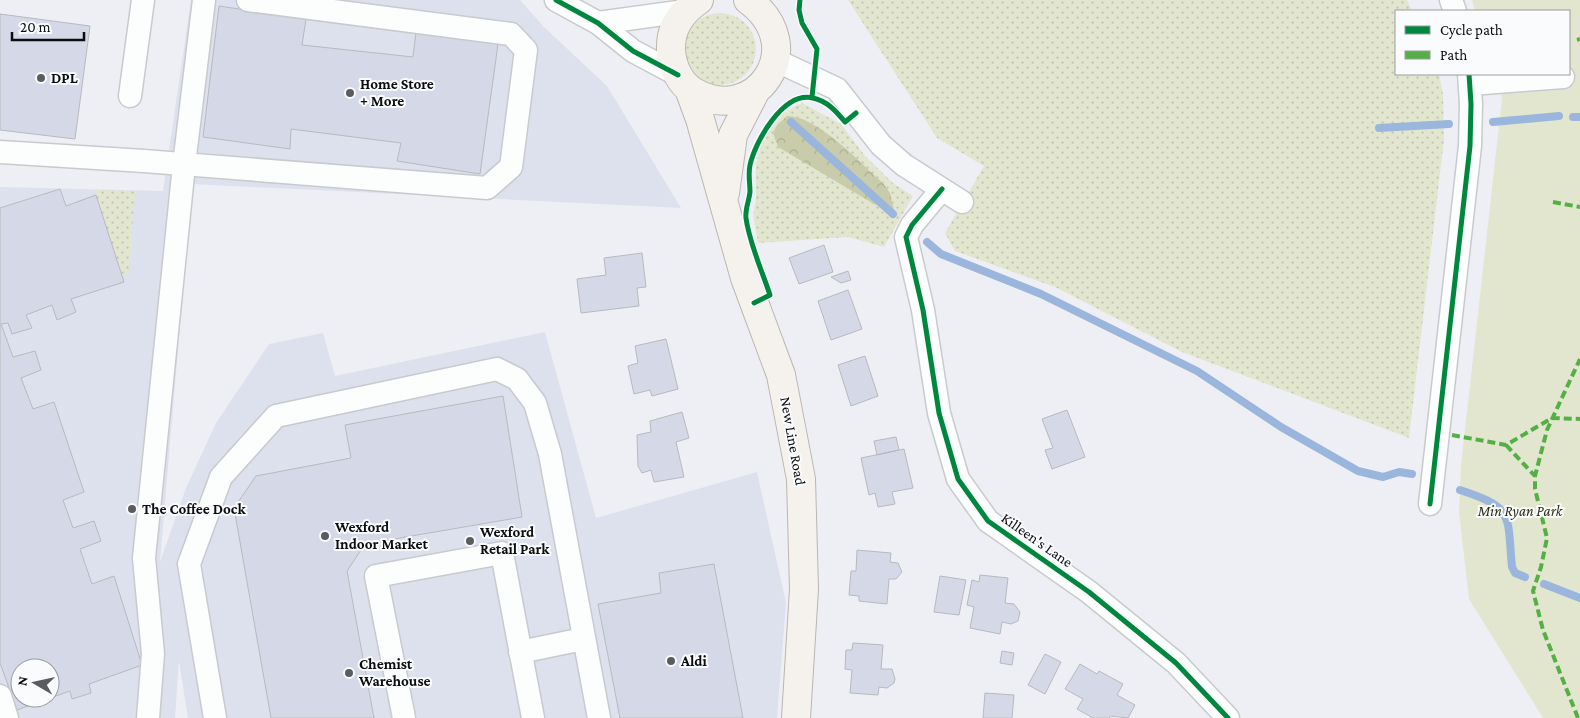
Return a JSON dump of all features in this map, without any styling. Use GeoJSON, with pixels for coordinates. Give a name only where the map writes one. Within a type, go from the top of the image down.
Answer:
{"type":"FeatureCollection","features":[{"type":"Feature","properties":{"kind":"main road"},"geometry":{"type":"LineString","coordinates":[[748,0],[761,10],[772,24],[776,51]]}},
{"type":"Feature","properties":{"kind":"main road"},"geometry":{"type":"LineString","coordinates":[[776,51],[782,0]]}},
{"type":"Feature","properties":{"kind":"main road","name":"New Line Road"},"geometry":{"type":"LineString","coordinates":[[692,5],[675,25],[670,41],[671,59],[700,119],[745,278],[781,374],[801,479],[804,589],[796,718]]}},
{"type":"Feature","properties":{"kind":"main road","name":"New Line Road"},"geometry":{"type":"LineString","coordinates":[[723,204],[733,135],[756,90],[768,76],[776,51]]}},
{"type":"Feature","properties":{"kind":"main road"},"geometry":{"type":"LineString","coordinates":[[683,82],[704,98],[722,101],[740,98],[756,90]]}},
{"type":"Feature","properties":{"kind":"street"},"geometry":{"type":"LineString","coordinates":[[130,96],[143,0]]}},
{"type":"Feature","properties":{"kind":"street"},"geometry":{"type":"LineString","coordinates":[[148,718],[153,654],[144,558],[184,165],[204,0]]}},
{"type":"Feature","properties":{"kind":"street"},"geometry":{"type":"LineString","coordinates":[[0,152],[487,188],[511,167],[526,50],[511,34],[248,0]]}},
{"type":"Feature","properties":{"kind":"street"},"geometry":{"type":"LineString","coordinates":[[556,0],[598,24],[633,51],[683,82]]}},
{"type":"Feature","properties":{"kind":"street"},"geometry":{"type":"LineString","coordinates":[[598,24],[692,5]]}},
{"type":"Feature","properties":{"kind":"street"},"geometry":{"type":"LineString","coordinates":[[776,51],[837,89],[881,145],[904,165],[962,202]]}},
{"type":"Feature","properties":{"kind":"street"},"geometry":{"type":"LineString","coordinates":[[1430,504],[1470,146],[1470,79],[1563,77]]}},
{"type":"Feature","properties":{"kind":"street","name":"Killeen's Lane"},"geometry":{"type":"LineString","coordinates":[[942,189],[912,225],[906,238],[923,310],[939,412],[958,479],[988,521],[1089,592],[1169,657],[1228,718]]}},
{"type":"Feature","properties":{"kind":"street"},"geometry":{"type":"LineString","coordinates":[[215,718],[189,564],[221,477],[276,416],[497,369],[517,379],[536,403],[550,454],[599,718]]}},
{"type":"Feature","properties":{"kind":"street"},"geometry":{"type":"LineString","coordinates":[[404,718],[376,576],[502,552],[533,718]]}},
{"type":"Feature","properties":{"kind":"street"},"geometry":{"type":"LineString","coordinates":[[520,652],[583,639]]}},
{"type":"Feature","properties":{"kind":"street"},"geometry":{"type":"LineString","coordinates":[[0,696],[7,718]]}},
{"type":"Feature","properties":{"kind":"shaded area"},"geometry":{"type":"Polygon","coordinates":[[[191,0],[520,0],[544,27],[607,86],[681,208],[192,184],[160,562],[186,488],[216,423],[269,344],[323,333],[335,376],[545,332],[596,518],[757,472],[786,603],[777,718],[188,718],[179,661],[175,718],[0,718],[0,187],[163,191],[191,0]]]}},
{"type":"Feature","properties":{"kind":"green space"},"geometry":{"type":"Polygon","coordinates":[[[848,0],[1407,0],[1412,10],[1395,10],[1395,75],[1439,75],[1443,94],[1444,139],[1409,438],[1182,352],[1055,287],[955,251],[945,233],[984,166],[937,138],[848,0]]]}},
{"type":"Feature","properties":{"kind":"green space","name":"Min Ryan Park"},"geometry":{"type":"Polygon","coordinates":[[[1472,0],[1580,0],[1580,718],[1543,718],[1469,599],[1459,512],[1461,465],[1502,99],[1495,75],[1570,75],[1570,10],[1475,10],[1472,0]]]}},
{"type":"Feature","properties":{"kind":"green space"},"geometry":{"type":"Polygon","coordinates":[[[720,13],[734,16],[746,23],[753,35],[756,49],[753,63],[746,75],[734,82],[720,85],[706,82],[694,75],[687,63],[684,49],[687,35],[694,23],[706,16],[720,13]]]}},
{"type":"Feature","properties":{"kind":"green space"},"geometry":{"type":"Polygon","coordinates":[[[802,103],[841,124],[865,156],[894,184],[913,196],[884,247],[848,237],[758,243],[753,215],[756,198],[756,164],[760,149],[767,134],[784,112],[802,103]]]}},
{"type":"Feature","properties":{"kind":"green space"},"geometry":{"type":"Polygon","coordinates":[[[787,116],[799,118],[812,124],[851,153],[883,183],[890,193],[894,210],[874,204],[778,147],[773,133],[777,125],[787,116]]]}},
{"type":"Feature","properties":{"kind":"green space"},"geometry":{"type":"Polygon","coordinates":[[[98,190],[135,191],[129,273],[126,275],[122,275],[96,195],[98,190]]]}},
{"type":"Feature","properties":{"kind":"building","name":"Home Store + More"},"geometry":{"type":"Polygon","coordinates":[[[219,6],[306,19],[302,45],[413,57],[416,32],[498,44],[480,174],[397,161],[401,143],[291,129],[290,149],[203,137],[219,6]]]}},
{"type":"Feature","properties":{"kind":"building","name":"DPL"},"geometry":{"type":"Polygon","coordinates":[[[0,14],[90,26],[75,139],[0,130],[0,14]]]}},
{"type":"Feature","properties":{"kind":"building"},"geometry":{"type":"Polygon","coordinates":[[[60,189],[66,206],[96,195],[124,282],[71,299],[76,312],[57,320],[52,305],[26,315],[32,328],[12,334],[8,323],[1,324],[13,357],[35,351],[41,370],[21,378],[33,409],[54,402],[84,492],[63,500],[73,528],[94,521],[101,541],[80,549],[92,584],[114,576],[142,665],[89,684],[91,693],[72,699],[70,691],[60,695],[60,658],[10,658],[10,691],[0,663],[0,208],[60,189]]]}},
{"type":"Feature","properties":{"kind":"building"},"geometry":{"type":"Polygon","coordinates":[[[824,245],[833,272],[799,284],[789,258],[824,245]]]}},
{"type":"Feature","properties":{"kind":"building"},"geometry":{"type":"Polygon","coordinates":[[[642,253],[646,287],[637,288],[639,306],[581,313],[577,279],[606,275],[604,258],[642,253]]]}},
{"type":"Feature","properties":{"kind":"building"},"geometry":{"type":"Polygon","coordinates":[[[848,271],[851,280],[841,283],[831,277],[848,271]]]}},
{"type":"Feature","properties":{"kind":"building"},"geometry":{"type":"Polygon","coordinates":[[[848,290],[862,329],[831,340],[818,301],[848,290]]]}},
{"type":"Feature","properties":{"kind":"building"},"geometry":{"type":"Polygon","coordinates":[[[666,339],[678,389],[652,396],[650,390],[634,394],[628,366],[638,363],[635,346],[666,339]]]}},
{"type":"Feature","properties":{"kind":"building"},"geometry":{"type":"Polygon","coordinates":[[[865,356],[878,396],[851,406],[838,365],[865,356]]]}},
{"type":"Feature","properties":{"kind":"building"},"geometry":{"type":"Polygon","coordinates":[[[503,396],[522,517],[365,544],[347,571],[374,718],[271,718],[234,508],[256,476],[351,458],[345,425],[503,396]]]}},
{"type":"Feature","properties":{"kind":"building"},"geometry":{"type":"Polygon","coordinates":[[[1067,410],[1085,457],[1052,469],[1045,450],[1053,448],[1042,419],[1067,410]]]}},
{"type":"Feature","properties":{"kind":"building"},"geometry":{"type":"Polygon","coordinates":[[[682,412],[689,438],[676,442],[684,477],[654,482],[651,470],[642,473],[638,466],[637,435],[651,432],[650,421],[682,412]]]}},
{"type":"Feature","properties":{"kind":"building"},"geometry":{"type":"Polygon","coordinates":[[[896,437],[899,450],[877,455],[874,441],[896,437]]]}},
{"type":"Feature","properties":{"kind":"building"},"geometry":{"type":"Polygon","coordinates":[[[904,449],[913,488],[892,492],[895,504],[878,507],[875,493],[869,495],[861,458],[904,449]]]}},
{"type":"Feature","properties":{"kind":"building"},"geometry":{"type":"Polygon","coordinates":[[[857,550],[891,553],[890,562],[898,563],[902,572],[896,579],[889,579],[887,604],[859,601],[859,596],[849,595],[851,571],[856,571],[857,550]]]}},
{"type":"Feature","properties":{"kind":"building","name":"Aldi"},"geometry":{"type":"Polygon","coordinates":[[[714,564],[743,718],[620,718],[598,604],[661,593],[659,573],[714,564]]]}},
{"type":"Feature","properties":{"kind":"building"},"geometry":{"type":"Polygon","coordinates":[[[980,575],[1008,578],[1005,603],[1014,604],[1020,612],[1018,621],[1011,624],[1002,622],[1000,634],[970,628],[974,607],[967,605],[972,580],[979,582],[980,575]]]}},
{"type":"Feature","properties":{"kind":"building"},"geometry":{"type":"Polygon","coordinates":[[[940,576],[966,580],[959,615],[934,612],[940,576]]]}},
{"type":"Feature","properties":{"kind":"building"},"geometry":{"type":"Polygon","coordinates":[[[853,643],[883,645],[881,669],[892,669],[895,679],[894,683],[887,688],[879,687],[878,695],[850,693],[852,670],[845,669],[846,650],[852,650],[853,643]]]}},
{"type":"Feature","properties":{"kind":"building"},"geometry":{"type":"Polygon","coordinates":[[[1002,651],[1014,653],[1012,665],[1000,663],[1002,651]]]}},
{"type":"Feature","properties":{"kind":"building"},"geometry":{"type":"Polygon","coordinates":[[[1045,654],[1061,662],[1045,694],[1028,685],[1045,654]]]}},
{"type":"Feature","properties":{"kind":"building"},"geometry":{"type":"Polygon","coordinates":[[[1080,664],[1097,674],[1099,671],[1123,684],[1117,695],[1135,705],[1128,718],[1111,716],[1109,718],[1093,718],[1077,709],[1083,699],[1065,689],[1080,664]]]}},
{"type":"Feature","properties":{"kind":"building"},"geometry":{"type":"Polygon","coordinates":[[[985,693],[1014,695],[1012,718],[983,718],[985,693]]]}},
{"type":"Feature","properties":{"kind":"waterway"},"geometry":{"type":"LineString","coordinates":[[1493,122],[1559,116]]}},
{"type":"Feature","properties":{"kind":"waterway"},"geometry":{"type":"LineString","coordinates":[[1573,117],[1580,117]]}},
{"type":"Feature","properties":{"kind":"waterway"},"geometry":{"type":"LineString","coordinates":[[791,122],[893,214]]}},
{"type":"Feature","properties":{"kind":"waterway"},"geometry":{"type":"LineString","coordinates":[[1379,128],[1449,124]]}},
{"type":"Feature","properties":{"kind":"waterway"},"geometry":{"type":"LineString","coordinates":[[927,242],[941,254],[1041,294],[1197,371],[1281,427],[1358,471],[1383,477],[1399,472],[1412,474]]}},
{"type":"Feature","properties":{"kind":"waterway"},"geometry":{"type":"LineString","coordinates":[[1460,490],[1491,502],[1505,516],[1510,536],[1512,567],[1515,573],[1525,577]]}},
{"type":"Feature","properties":{"kind":"waterway"},"geometry":{"type":"LineString","coordinates":[[1544,584],[1580,598]]}},
{"type":"Feature","properties":{"kind":"marked path"},"geometry":{"type":"LineString","coordinates":[[1553,202],[1580,207]]}},
{"type":"Feature","properties":{"kind":"marked path"},"geometry":{"type":"LineString","coordinates":[[1578,718],[1543,630],[1533,591],[1541,567],[1547,538],[1535,489],[1535,476],[1547,430],[1580,359]]}},
{"type":"Feature","properties":{"kind":"marked path"},"geometry":{"type":"LineString","coordinates":[[1452,435],[1506,445],[1552,418],[1580,419]]}},
{"type":"Feature","properties":{"kind":"marked path"},"geometry":{"type":"LineString","coordinates":[[1506,445],[1535,476]]}},
{"type":"Feature","properties":{"kind":"cycle path"},"geometry":{"type":"LineString","coordinates":[[556,0],[598,23],[633,51],[678,75]]}},
{"type":"Feature","properties":{"kind":"cycle path"},"geometry":{"type":"LineString","coordinates":[[800,0],[799,10],[802,23],[817,49],[812,97]]}},
{"type":"Feature","properties":{"kind":"cycle path"},"geometry":{"type":"LineString","coordinates":[[1430,504],[1470,146],[1471,104],[1469,75]]}},
{"type":"Feature","properties":{"kind":"cycle path"},"geometry":{"type":"LineString","coordinates":[[754,303],[770,295],[753,247],[746,218],[750,192],[749,168],[764,132],[781,110],[791,102],[802,98],[813,98],[823,101],[835,110],[845,122],[856,113]]}},
{"type":"Feature","properties":{"kind":"cycle path"},"geometry":{"type":"LineString","coordinates":[[942,189],[912,225],[906,237],[923,310],[939,413],[958,479],[988,521],[1089,592],[1176,663],[1228,718]]}},
{"type":"Feature","properties":{"kind":"place","name":"DPL"},"geometry":{"type":"Point","coordinates":[41,78]}},
{"type":"Feature","properties":{"kind":"place","name":"Home Store + More"},"geometry":{"type":"Point","coordinates":[350,93]}},
{"type":"Feature","properties":{"kind":"place","name":"The Coffee Dock"},"geometry":{"type":"Point","coordinates":[132,509]}},
{"type":"Feature","properties":{"kind":"place","name":"Wexford Indoor Market"},"geometry":{"type":"Point","coordinates":[325,536]}},
{"type":"Feature","properties":{"kind":"place","name":"Wexford Retail Park"},"geometry":{"type":"Point","coordinates":[470,541]}},
{"type":"Feature","properties":{"kind":"place","name":"Aldi"},"geometry":{"type":"Point","coordinates":[671,661]}},
{"type":"Feature","properties":{"kind":"place","name":"Chemist Warehouse"},"geometry":{"type":"Point","coordinates":[349,673]}}]}
